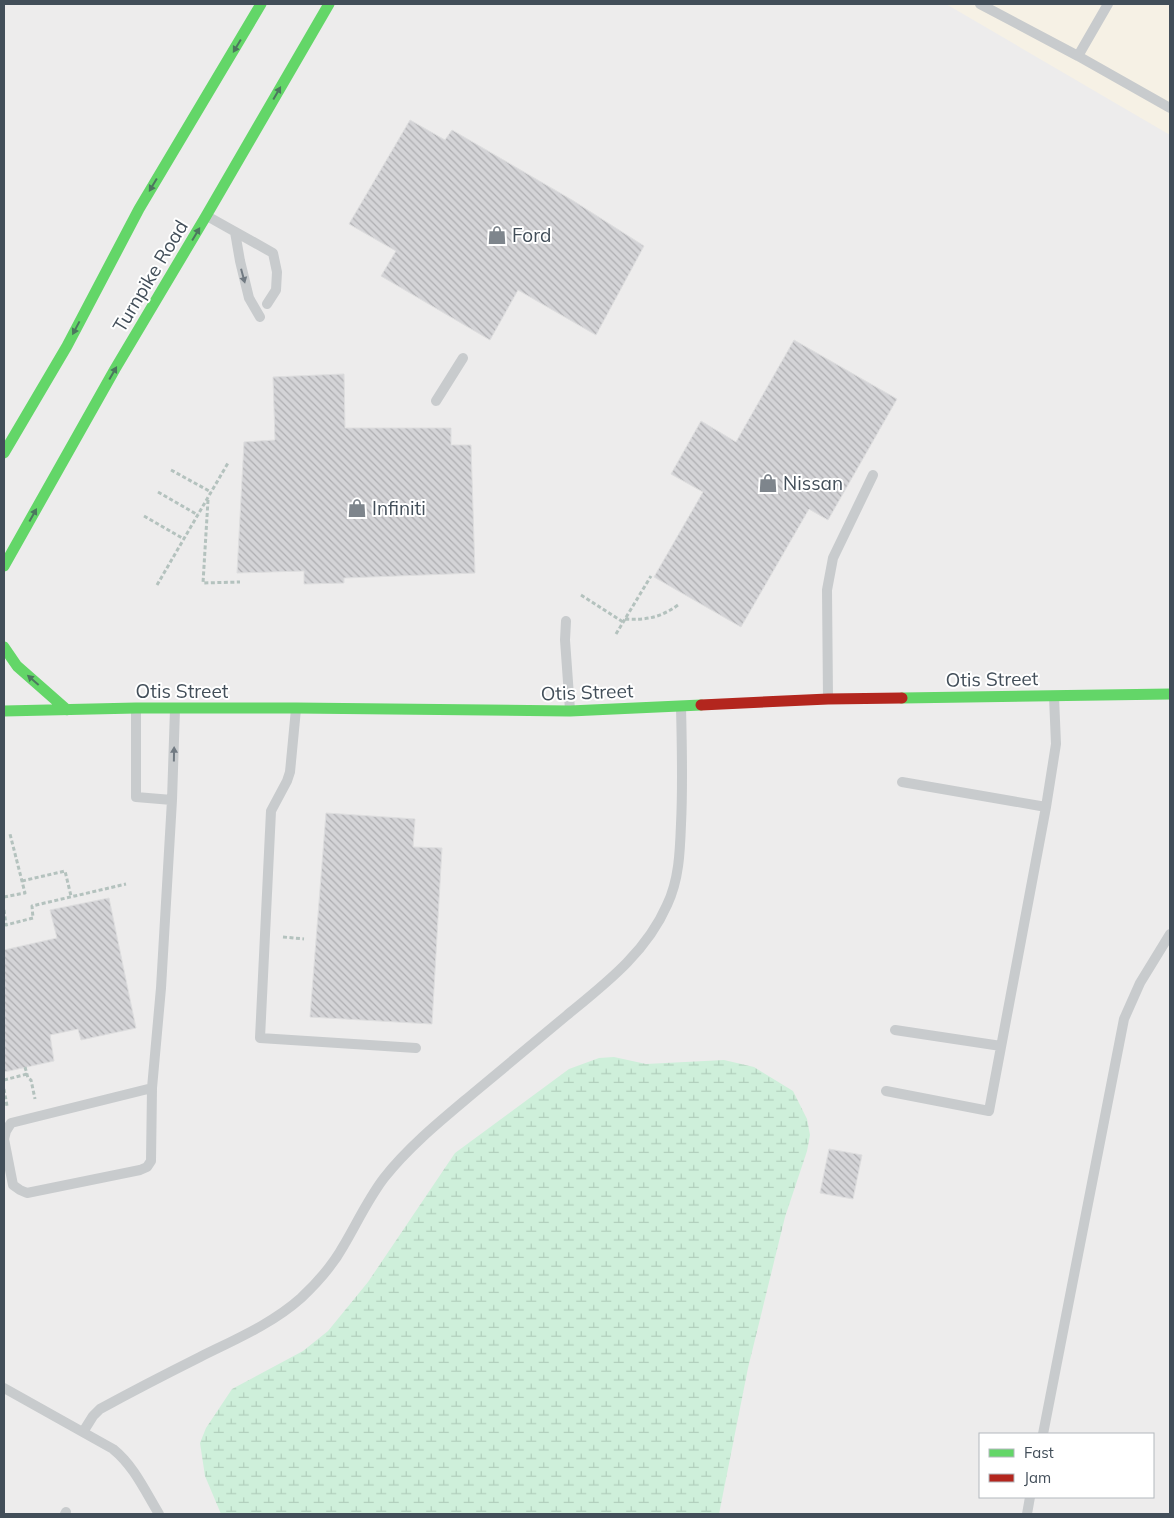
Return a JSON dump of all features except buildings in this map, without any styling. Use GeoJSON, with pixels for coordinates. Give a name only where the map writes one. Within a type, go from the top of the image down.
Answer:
{"type":"FeatureCollection","features":[{"type":"Feature","properties":{"kind":"main road","name":"Turnpike Road"},"geometry":{"type":"LineString","coordinates":[[4,453],[67,346],[138,209],[262,4]]}},
{"type":"Feature","properties":{"kind":"main road","name":"Turnpike Road"},"geometry":{"type":"LineString","coordinates":[[6,566],[115,369],[329,4]]}},
{"type":"Feature","properties":{"kind":"main road"},"geometry":{"type":"LineString","coordinates":[[4,647],[16,666],[67,710]]}},
{"type":"Feature","properties":{"kind":"main road","name":"Otis Street"},"geometry":{"type":"LineString","coordinates":[[4,711],[136,708],[570,711],[828,699],[1170,694]]}},
{"type":"Feature","properties":{"kind":"lane"},"geometry":{"type":"LineString","coordinates":[[980,4],[1170,108]]}},
{"type":"Feature","properties":{"kind":"lane"},"geometry":{"type":"LineString","coordinates":[[1078,56],[1108,4]]}},
{"type":"Feature","properties":{"kind":"lane"},"geometry":{"type":"LineString","coordinates":[[206,216],[272,253],[277,272],[276,290],[267,304]]}},
{"type":"Feature","properties":{"kind":"lane"},"geometry":{"type":"LineString","coordinates":[[235,232],[249,298],[260,317]]}},
{"type":"Feature","properties":{"kind":"lane"},"geometry":{"type":"LineString","coordinates":[[436,401],[463,358]]}},
{"type":"Feature","properties":{"kind":"lane"},"geometry":{"type":"LineString","coordinates":[[828,699],[827,590],[832,558],[873,475]]}},
{"type":"Feature","properties":{"kind":"lane"},"geometry":{"type":"LineString","coordinates":[[566,620],[565,640],[570,711]]}},
{"type":"Feature","properties":{"kind":"lane"},"geometry":{"type":"LineString","coordinates":[[886,1092],[989,1111],[1056,744],[1054,696]]}},
{"type":"Feature","properties":{"kind":"lane"},"geometry":{"type":"LineString","coordinates":[[83,1432],[100,1409],[241,1336],[284,1311],[300,1298],[331,1265],[371,1198],[384,1179],[405,1155],[444,1118],[616,976],[646,941],[658,924],[668,903],[679,862],[682,799],[681,706]]}},
{"type":"Feature","properties":{"kind":"lane"},"geometry":{"type":"LineString","coordinates":[[136,708],[136,797],[172,800]]}},
{"type":"Feature","properties":{"kind":"lane"},"geometry":{"type":"LineString","coordinates":[[152,1088],[11,1123],[4,1139],[13,1185],[27,1193],[140,1170],[151,1161],[152,1088],[161,988],[172,800],[175,708]]}},
{"type":"Feature","properties":{"kind":"lane"},"geometry":{"type":"LineString","coordinates":[[296,708],[290,772],[271,811],[260,1038],[416,1048]]}},
{"type":"Feature","properties":{"kind":"lane"},"geometry":{"type":"LineString","coordinates":[[902,782],[1046,807]]}},
{"type":"Feature","properties":{"kind":"lane"},"geometry":{"type":"LineString","coordinates":[[1042,1433],[1124,1019],[1140,983],[1170,934]]}},
{"type":"Feature","properties":{"kind":"lane"},"geometry":{"type":"LineString","coordinates":[[895,1030],[1001,1046]]}},
{"type":"Feature","properties":{"kind":"lane"},"geometry":{"type":"LineString","coordinates":[[4,1388],[104,1443],[122,1457],[132,1469],[159,1514]]}},
{"type":"Feature","properties":{"kind":"lane"},"geometry":{"type":"LineString","coordinates":[[1027,1514],[1030,1498]]}},
{"type":"Feature","properties":{"kind":"path"},"geometry":{"type":"LineString","coordinates":[[157,585],[228,463]]}},
{"type":"Feature","properties":{"kind":"path"},"geometry":{"type":"LineString","coordinates":[[171,470],[211,492]]}},
{"type":"Feature","properties":{"kind":"path"},"geometry":{"type":"LineString","coordinates":[[158,492],[198,515]]}},
{"type":"Feature","properties":{"kind":"path"},"geometry":{"type":"LineString","coordinates":[[208,497],[203,583],[240,582]]}},
{"type":"Feature","properties":{"kind":"path"},"geometry":{"type":"LineString","coordinates":[[144,516],[184,540]]}},
{"type":"Feature","properties":{"kind":"path"},"geometry":{"type":"LineString","coordinates":[[616,634],[651,576]]}},
{"type":"Feature","properties":{"kind":"path"},"geometry":{"type":"LineString","coordinates":[[581,595],[624,620],[642,620],[665,614],[678,605]]}},
{"type":"Feature","properties":{"kind":"path"},"geometry":{"type":"LineString","coordinates":[[4,897],[25,893],[10,834]]}},
{"type":"Feature","properties":{"kind":"path"},"geometry":{"type":"LineString","coordinates":[[22,881],[65,871],[71,896]]}},
{"type":"Feature","properties":{"kind":"path"},"geometry":{"type":"LineString","coordinates":[[4,910],[6,925],[33,918],[32,906],[126,884]]}},
{"type":"Feature","properties":{"kind":"path"},"geometry":{"type":"LineString","coordinates":[[25,1068],[28,1078],[31,1080]]}},
{"type":"Feature","properties":{"kind":"path"},"geometry":{"type":"LineString","coordinates":[[4,1080],[27,1074]]}},
{"type":"Feature","properties":{"kind":"shaded area"},"geometry":{"type":"Polygon","coordinates":[[[946,4],[1170,4],[1170,135],[946,4]]]}},
{"type":"Feature","properties":{"kind":"green space"},"geometry":{"type":"Polygon","coordinates":[[[614,1057],[646,1064],[724,1060],[754,1067],[793,1091],[807,1119],[810,1135],[807,1151],[785,1217],[748,1368],[719,1514],[221,1514],[205,1476],[200,1443],[206,1428],[232,1389],[303,1351],[328,1331],[368,1282],[455,1153],[569,1069],[599,1058],[614,1057]]]}},
{"type":"Feature","properties":{"kind":"traffic: fast"},"geometry":{"type":"LineString","coordinates":[[4,453],[67,346],[139,209],[261,4]]}},
{"type":"Feature","properties":{"kind":"traffic: fast"},"geometry":{"type":"LineString","coordinates":[[4,566],[115,369],[329,4]]}},
{"type":"Feature","properties":{"kind":"traffic: fast"},"geometry":{"type":"LineString","coordinates":[[4,647],[17,666],[67,710]]}},
{"type":"Feature","properties":{"kind":"traffic: fast"},"geometry":{"type":"LineString","coordinates":[[902,698],[1170,694]]}},
{"type":"Feature","properties":{"kind":"traffic: fast"},"geometry":{"type":"LineString","coordinates":[[4,711],[136,708],[570,711],[701,705]]}},
{"type":"Feature","properties":{"kind":"traffic: jam"},"geometry":{"type":"LineString","coordinates":[[701,705],[828,699],[902,698]]}},
{"type":"Feature","properties":{"kind":"place","name":"Ford"},"geometry":{"type":"Point","coordinates":[497,235]}},
{"type":"Feature","properties":{"kind":"place","name":"Nissan"},"geometry":{"type":"Point","coordinates":[768,483]}},
{"type":"Feature","properties":{"kind":"place","name":"Infiniti"},"geometry":{"type":"Point","coordinates":[357,508]}}]}
